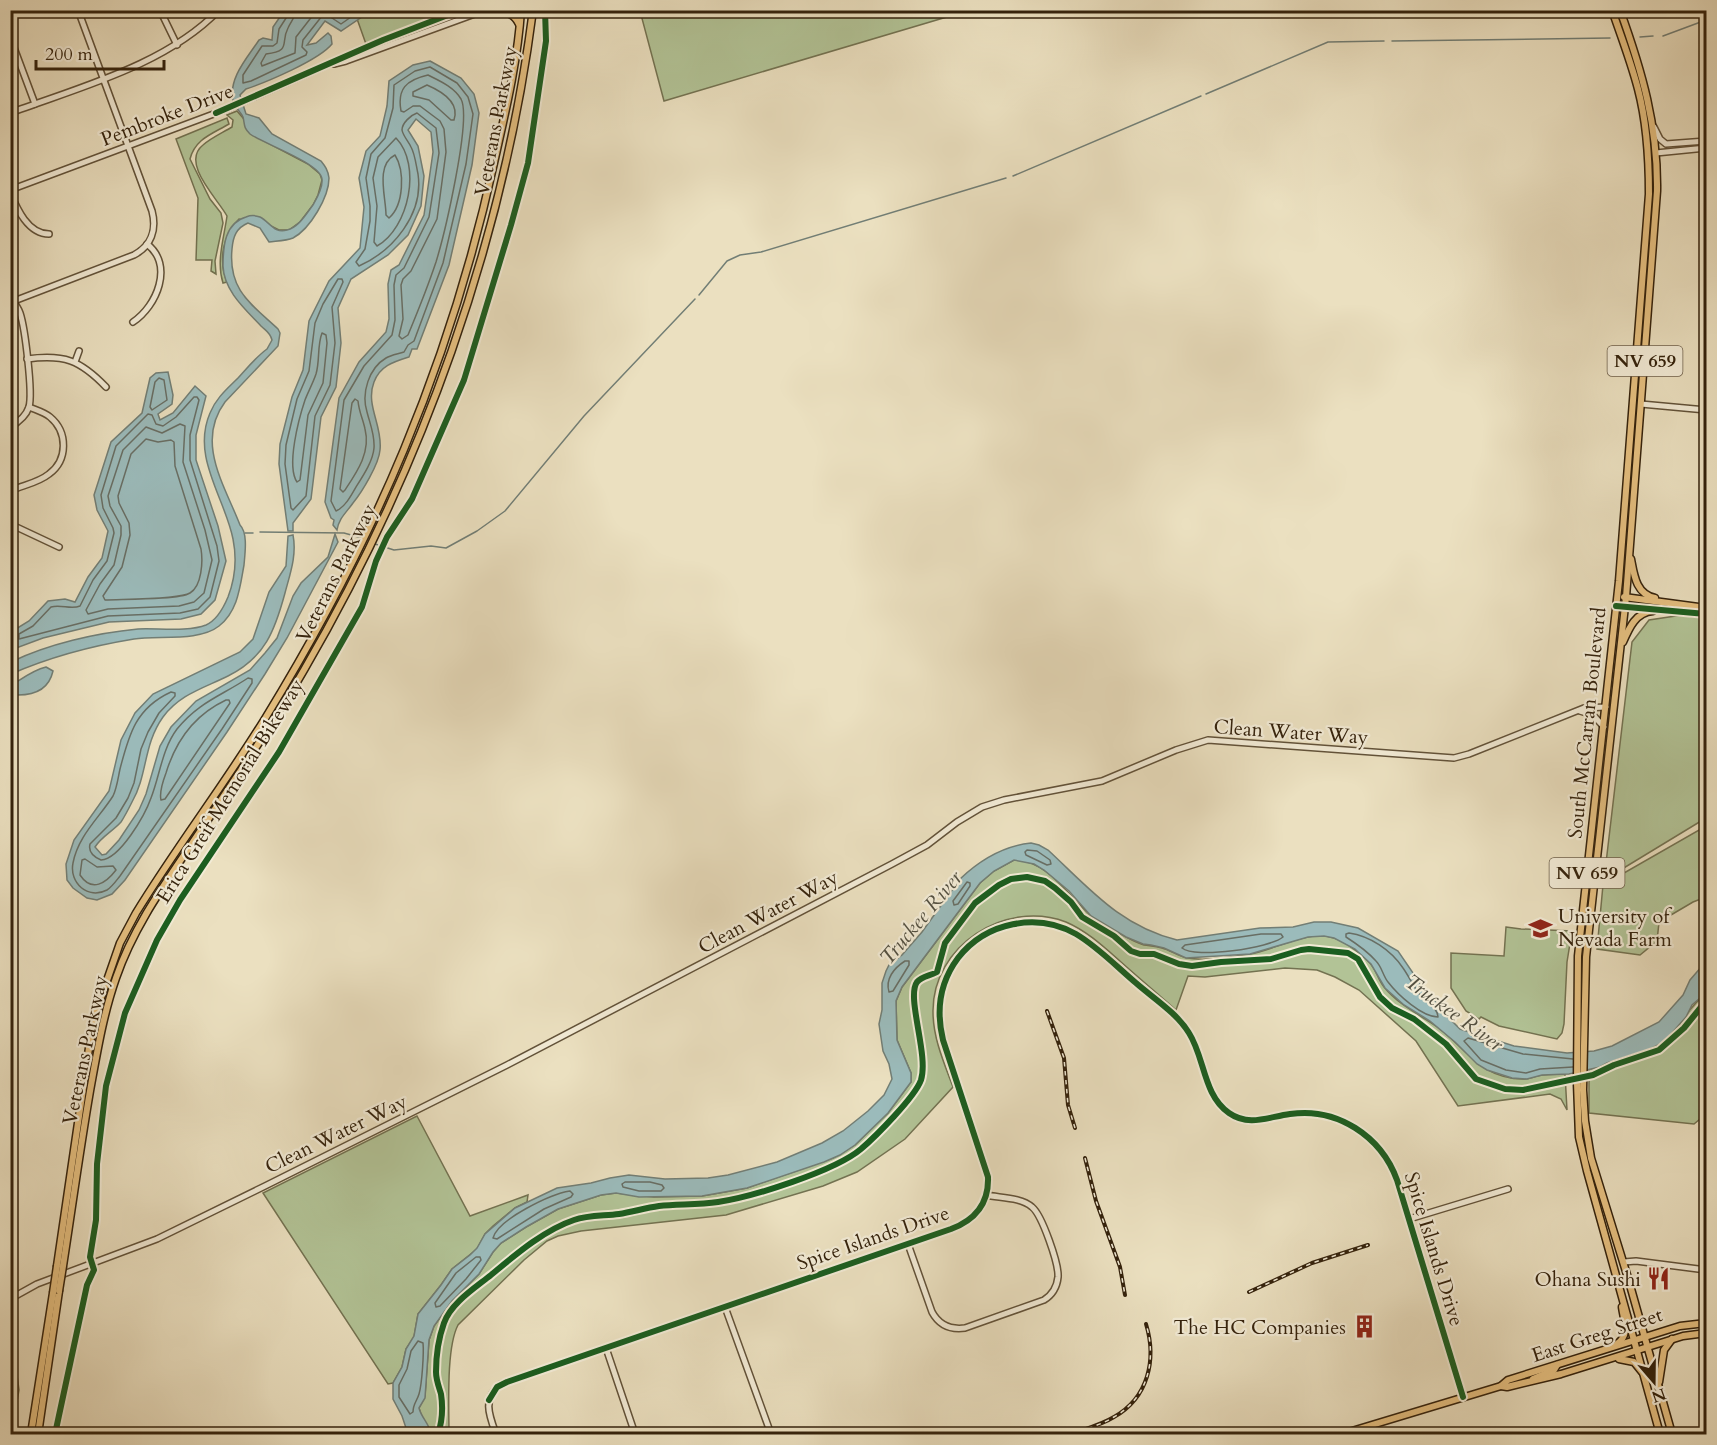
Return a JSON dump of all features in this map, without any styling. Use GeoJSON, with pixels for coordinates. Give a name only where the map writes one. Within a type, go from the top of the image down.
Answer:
{"type":"FeatureCollection","features":[{"type":"Feature","properties":{"kind":"main road","name":"Veterans Parkway"},"geometry":{"type":"LineString","coordinates":[[60,1266],[89,1048],[96,1012],[120,943],[157,879],[265,719],[370,530],[408,442],[461,293],[482,219],[501,130],[521,10]]}},
{"type":"Feature","properties":{"kind":"main road","name":"Veterans Parkway"},"geometry":{"type":"LineString","coordinates":[[31,1434],[97,1049],[113,987],[143,917],[271,724],[327,629],[378,533],[432,404],[471,295],[492,221],[513,132],[528,55],[533,10]]}},
{"type":"Feature","properties":{"kind":"main road","name":"South McCarran Boulevard"},"geometry":{"type":"LineString","coordinates":[[1612,10],[1649,126]]}},
{"type":"Feature","properties":{"kind":"main road","name":"South McCarran Boulevard"},"geometry":{"type":"LineString","coordinates":[[1620,10],[1644,79],[1649,126],[1649,194],[1617,597],[1576,981],[1580,1039],[1578,1116],[1582,1154],[1660,1434]]}},
{"type":"Feature","properties":{"kind":"main road"},"geometry":{"type":"LineString","coordinates":[[483,11],[511,13],[516,17],[519,26]]}},
{"type":"Feature","properties":{"kind":"main road"},"geometry":{"type":"LineString","coordinates":[[1649,126],[1656,153]]}},
{"type":"Feature","properties":{"kind":"main road","name":"South McCarran Boulevard"},"geometry":{"type":"LineString","coordinates":[[1580,1039],[1589,928],[1626,597],[1656,211],[1656,153]]}},
{"type":"Feature","properties":{"kind":"main road"},"geometry":{"type":"LineString","coordinates":[[1635,378],[1641,404]]}},
{"type":"Feature","properties":{"kind":"main road"},"geometry":{"type":"LineString","coordinates":[[1629,552],[1636,583],[1642,592],[1651,597],[1668,599],[1678,604]]}},
{"type":"Feature","properties":{"kind":"main road"},"geometry":{"type":"LineString","coordinates":[[1617,597],[1707,608]]}},
{"type":"Feature","properties":{"kind":"main road"},"geometry":{"type":"LineString","coordinates":[[1616,606],[1707,614]]}},
{"type":"Feature","properties":{"kind":"main road"},"geometry":{"type":"LineString","coordinates":[[1620,648],[1631,626],[1641,614],[1671,610]]}},
{"type":"Feature","properties":{"kind":"main road"},"geometry":{"type":"LineString","coordinates":[[1581,927],[1589,928]]}},
{"type":"Feature","properties":{"kind":"main road","name":"South McCarran Boulevard"},"geometry":{"type":"LineString","coordinates":[[1580,1083],[1591,1158],[1624,1262],[1672,1434]]}},
{"type":"Feature","properties":{"kind":"main road"},"geometry":{"type":"LineString","coordinates":[[1606,1349],[1622,1341],[1626,1330],[1616,1274]]}},
{"type":"Feature","properties":{"kind":"main road","name":"Veterans Parkway"},"geometry":{"type":"LineString","coordinates":[[38,1434],[56,1292]]}},
{"type":"Feature","properties":{"kind":"main road","name":"East Greg Street"},"geometry":{"type":"LineString","coordinates":[[1501,1386],[1505,1381],[1644,1337],[1680,1326],[1707,1323]]}},
{"type":"Feature","properties":{"kind":"main road","name":"East Greg Street"},"geometry":{"type":"LineString","coordinates":[[1342,1434],[1501,1386],[1507,1388],[1672,1340],[1707,1333]]}},
{"type":"Feature","properties":{"kind":"main road"},"geometry":{"type":"LineString","coordinates":[[1659,1389],[1664,1349],[1672,1340]]}},
{"type":"Feature","properties":{"kind":"main road"},"geometry":{"type":"LineString","coordinates":[[1609,1359],[1630,1360],[1639,1368],[1645,1379]]}},
{"type":"Feature","properties":{"kind":"main road"},"geometry":{"type":"LineString","coordinates":[[1526,1383],[1554,1370],[1557,1365]]}},
{"type":"Feature","properties":{"kind":"street"},"geometry":{"type":"LineString","coordinates":[[10,427],[23,417],[29,407],[31,395],[22,320],[12,299],[134,255],[147,244],[153,234],[153,215],[78,10]]}},
{"type":"Feature","properties":{"kind":"street"},"geometry":{"type":"LineString","coordinates":[[159,10],[177,45]]}},
{"type":"Feature","properties":{"kind":"street"},"geometry":{"type":"LineString","coordinates":[[10,113],[140,64],[177,45],[219,10]]}},
{"type":"Feature","properties":{"kind":"street","name":"Pembroke Drive"},"geometry":{"type":"LineString","coordinates":[[10,191],[227,109],[398,34],[461,10]]}},
{"type":"Feature","properties":{"kind":"street","name":"Pembroke Drive"},"geometry":{"type":"LineString","coordinates":[[332,64],[346,61],[483,11]]}},
{"type":"Feature","properties":{"kind":"street"},"geometry":{"type":"LineString","coordinates":[[10,37],[35,104]]}},
{"type":"Feature","properties":{"kind":"street"},"geometry":{"type":"LineString","coordinates":[[1649,126],[1666,144],[1707,141]]}},
{"type":"Feature","properties":{"kind":"street"},"geometry":{"type":"LineString","coordinates":[[1656,153],[1707,148]]}},
{"type":"Feature","properties":{"kind":"street"},"geometry":{"type":"LineString","coordinates":[[10,191],[19,211],[30,226],[41,234],[49,234]]}},
{"type":"Feature","properties":{"kind":"street"},"geometry":{"type":"LineString","coordinates":[[132,322],[149,307],[158,288],[160,258],[147,244]]}},
{"type":"Feature","properties":{"kind":"street"},"geometry":{"type":"LineString","coordinates":[[75,362],[79,351]]}},
{"type":"Feature","properties":{"kind":"street"},"geometry":{"type":"LineString","coordinates":[[27,359],[57,357],[75,362],[93,373],[106,387]]}},
{"type":"Feature","properties":{"kind":"street"},"geometry":{"type":"LineString","coordinates":[[1641,404],[1707,410]]}},
{"type":"Feature","properties":{"kind":"street"},"geometry":{"type":"LineString","coordinates":[[10,491],[49,475],[58,465],[63,453],[62,435],[57,423],[48,415],[29,407]]}},
{"type":"Feature","properties":{"kind":"street"},"geometry":{"type":"LineString","coordinates":[[10,524],[59,547]]}},
{"type":"Feature","properties":{"kind":"street","name":"Clean Water Way"},"geometry":{"type":"LineString","coordinates":[[11,1299],[37,1284],[157,1239],[487,1075],[892,864],[927,845],[968,814],[990,804],[1096,783],[1176,750],[1208,740],[1449,758],[1469,754],[1588,707],[1606,706]]}},
{"type":"Feature","properties":{"kind":"street"},"geometry":{"type":"LineString","coordinates":[[1576,712],[1590,713],[1604,727]]}},
{"type":"Feature","properties":{"kind":"street","name":"Spice Islands Drive"},"geometry":{"type":"LineString","coordinates":[[496,1434],[489,1412],[489,1400],[493,1391],[501,1384],[908,1244],[965,1223],[976,1213],[986,1195],[987,1170],[941,1032],[939,1018],[941,995],[952,967],[971,944],[1011,924],[1033,922],[1063,928],[1083,938],[1181,1023],[1193,1041],[1214,1098],[1231,1114],[1253,1121],[1297,1113],[1320,1115],[1342,1121],[1368,1137],[1378,1147],[1391,1166],[1463,1397]]}},
{"type":"Feature","properties":{"kind":"street"},"geometry":{"type":"LineString","coordinates":[[1409,1219],[1508,1189]]}},
{"type":"Feature","properties":{"kind":"street"},"geometry":{"type":"LineString","coordinates":[[908,1244],[932,1312],[935,1318],[945,1326],[964,1328],[1044,1300],[1056,1287],[1058,1271],[1039,1215],[1024,1202],[986,1195]]}},
{"type":"Feature","properties":{"kind":"street"},"geometry":{"type":"LineString","coordinates":[[1624,1262],[1636,1261],[1707,1270]]}},
{"type":"Feature","properties":{"kind":"street"},"geometry":{"type":"LineString","coordinates":[[725,1307],[771,1434]]}},
{"type":"Feature","properties":{"kind":"street"},"geometry":{"type":"LineString","coordinates":[[606,1347],[635,1434]]}},
{"type":"Feature","properties":{"kind":"green space"},"geometry":{"type":"Polygon","coordinates":[[[640,10],[967,11],[664,101],[640,10]]]}},
{"type":"Feature","properties":{"kind":"green space"},"geometry":{"type":"Polygon","coordinates":[[[350,11],[452,11],[366,44],[356,16],[350,11]]]}},
{"type":"Feature","properties":{"kind":"green space"},"geometry":{"type":"Polygon","coordinates":[[[237,111],[262,140],[308,164],[320,174],[322,180],[313,205],[300,222],[289,230],[279,230],[239,219],[229,232],[224,248],[223,265],[227,282],[223,283],[220,258],[227,216],[203,181],[196,161],[197,153],[203,145],[232,127],[233,120],[227,115],[237,111]]]}},
{"type":"Feature","properties":{"kind":"green space"},"geometry":{"type":"Polygon","coordinates":[[[227,118],[229,124],[200,142],[192,152],[190,159],[210,199],[221,213],[223,223],[215,261],[216,274],[211,271],[212,260],[196,260],[198,198],[176,139],[227,118]]]}},
{"type":"Feature","properties":{"kind":"green space"},"geometry":{"type":"Polygon","coordinates":[[[1689,614],[1706,616],[1706,818],[1604,880],[1632,642],[1649,620],[1689,614]]]}},
{"type":"Feature","properties":{"kind":"green space"},"geometry":{"type":"Polygon","coordinates":[[[1706,826],[1706,897],[1659,922],[1657,941],[1640,955],[1597,949],[1603,885],[1706,826]]]}},
{"type":"Feature","properties":{"kind":"green space"},"geometry":{"type":"Polygon","coordinates":[[[1014,860],[1037,866],[1046,872],[1089,914],[1115,931],[1144,945],[1162,948],[1187,958],[1210,959],[1250,954],[1313,936],[1339,940],[1370,963],[1382,985],[1394,997],[1442,1031],[1483,1067],[1509,1078],[1526,1079],[1565,1074],[1567,1110],[1561,1099],[1550,1094],[1458,1106],[1416,1041],[1359,990],[1317,970],[1285,968],[1205,977],[1188,976],[1176,1010],[1102,945],[1066,922],[1043,917],[1019,917],[997,923],[976,934],[959,948],[945,967],[936,988],[933,1022],[953,1087],[905,1139],[857,1172],[823,1186],[726,1215],[581,1231],[547,1241],[524,1260],[458,1325],[450,1362],[449,1434],[431,1434],[419,1408],[425,1396],[429,1340],[434,1326],[452,1301],[479,1274],[501,1243],[558,1209],[601,1195],[616,1193],[654,1197],[702,1196],[747,1188],[833,1158],[855,1145],[888,1113],[911,1082],[911,1073],[897,1040],[896,1001],[902,987],[980,883],[994,871],[1014,860]]]}},
{"type":"Feature","properties":{"kind":"green space"},"geometry":{"type":"Polygon","coordinates":[[[1506,927],[1572,931],[1567,962],[1564,1024],[1562,1033],[1557,1039],[1499,1026],[1481,1017],[1479,1019],[1466,1011],[1451,988],[1451,953],[1504,956],[1506,927]]]}},
{"type":"Feature","properties":{"kind":"green space"},"geometry":{"type":"Polygon","coordinates":[[[1706,993],[1706,1040],[1700,1045],[1706,1060],[1706,1114],[1694,1124],[1589,1113],[1589,1069],[1642,1053],[1656,1046],[1668,1036],[1706,993]]]}},
{"type":"Feature","properties":{"kind":"green space"},"geometry":{"type":"Polygon","coordinates":[[[417,1116],[470,1216],[528,1195],[527,1202],[515,1208],[493,1226],[485,1234],[477,1249],[452,1269],[418,1314],[414,1337],[406,1349],[402,1367],[393,1383],[388,1384],[263,1193],[417,1116]]]}},
{"type":"Feature","properties":{"kind":"green space"},"geometry":{"type":"Polygon","coordinates":[[[13,1346],[19,1390],[11,1434],[10,1348],[13,1346]]]}},
{"type":"Feature","properties":{"kind":"water"},"geometry":{"type":"Polygon","coordinates":[[[284,11],[390,11],[365,15],[341,31],[325,21],[307,45],[316,43],[328,33],[332,44],[316,57],[292,70],[246,89],[240,95],[246,114],[259,118],[272,134],[321,161],[329,178],[326,194],[317,212],[306,228],[293,238],[269,242],[260,228],[248,223],[238,230],[233,241],[232,263],[238,286],[251,304],[280,333],[278,346],[225,402],[216,417],[213,433],[216,464],[245,538],[244,565],[234,606],[225,620],[211,631],[190,636],[134,639],[102,645],[56,657],[11,674],[11,662],[73,640],[138,629],[182,629],[206,625],[219,614],[228,597],[235,569],[234,546],[229,524],[207,461],[204,445],[205,429],[212,408],[219,398],[267,349],[272,340],[269,333],[236,299],[227,284],[223,266],[225,243],[229,230],[234,224],[250,216],[260,217],[272,227],[283,231],[295,226],[313,205],[322,182],[319,173],[302,160],[250,134],[233,101],[233,84],[240,68],[259,40],[263,38],[272,40],[273,27],[284,11]]]}},
{"type":"Feature","properties":{"kind":"water"},"geometry":{"type":"Polygon","coordinates":[[[430,61],[461,78],[474,94],[479,113],[472,165],[449,265],[417,349],[412,349],[409,357],[383,368],[374,382],[372,399],[379,432],[379,456],[370,478],[341,519],[337,530],[325,502],[339,398],[359,362],[386,332],[389,319],[388,284],[391,270],[399,265],[424,215],[433,152],[431,132],[416,119],[408,130],[418,146],[424,176],[421,206],[408,235],[388,255],[351,279],[338,308],[341,343],[336,387],[321,417],[311,499],[293,523],[293,531],[288,531],[279,464],[280,444],[292,397],[303,370],[309,321],[329,281],[360,248],[364,207],[359,178],[366,151],[380,136],[387,106],[389,81],[413,65],[430,61]]]}},
{"type":"Feature","properties":{"kind":"water"},"geometry":{"type":"Polygon","coordinates":[[[168,372],[173,395],[172,404],[158,414],[160,420],[173,413],[195,386],[206,396],[196,435],[196,460],[218,526],[226,561],[215,600],[201,614],[181,619],[109,622],[43,638],[11,650],[11,632],[29,621],[48,601],[65,599],[75,602],[88,577],[102,558],[108,531],[97,510],[94,495],[111,442],[142,413],[150,378],[156,373],[168,372]]]}},
{"type":"Feature","properties":{"kind":"water"},"geometry":{"type":"Polygon","coordinates":[[[335,534],[338,542],[287,638],[227,732],[125,880],[112,894],[97,900],[87,898],[73,888],[67,880],[66,864],[74,840],[109,791],[121,740],[135,713],[153,694],[240,652],[253,639],[269,592],[286,566],[288,536],[293,535],[294,557],[291,572],[277,619],[267,642],[260,652],[241,669],[185,697],[163,717],[152,738],[141,781],[128,809],[121,822],[95,847],[102,855],[106,854],[119,840],[139,810],[160,746],[171,727],[196,701],[250,670],[265,653],[277,638],[293,596],[301,583],[328,557],[335,534]]]}},
{"type":"Feature","properties":{"kind":"water"},"geometry":{"type":"Polygon","coordinates":[[[46,667],[53,671],[45,687],[30,694],[18,695],[11,689],[12,685],[24,677],[46,667]]]}},
{"type":"Feature","properties":{"kind":"water"},"geometry":{"type":"Polygon","coordinates":[[[1031,843],[1048,850],[1106,904],[1122,915],[1157,934],[1177,940],[1260,928],[1293,927],[1314,922],[1331,922],[1358,928],[1398,951],[1428,995],[1441,1006],[1460,1029],[1514,1046],[1567,1053],[1594,1051],[1612,1046],[1659,1022],[1683,995],[1690,980],[1706,964],[1706,993],[1692,1005],[1686,1017],[1671,1034],[1660,1044],[1648,1050],[1600,1067],[1569,1074],[1542,1075],[1527,1079],[1512,1078],[1487,1070],[1477,1064],[1430,1021],[1404,1005],[1385,988],[1371,964],[1355,949],[1334,938],[1308,937],[1250,954],[1186,958],[1164,948],[1143,944],[1126,937],[1091,916],[1069,891],[1044,870],[1034,864],[1014,860],[994,871],[980,883],[902,987],[896,1001],[897,1040],[911,1073],[911,1082],[888,1113],[855,1145],[824,1162],[747,1188],[702,1196],[639,1197],[616,1193],[601,1195],[558,1209],[501,1243],[479,1274],[452,1301],[434,1326],[429,1340],[425,1398],[419,1408],[431,1434],[408,1434],[393,1399],[393,1383],[402,1367],[406,1349],[414,1336],[418,1314],[452,1269],[477,1248],[485,1234],[515,1208],[557,1188],[629,1175],[665,1179],[728,1175],[777,1162],[822,1143],[843,1131],[884,1095],[892,1079],[883,1051],[879,1024],[882,1010],[882,983],[889,965],[902,955],[922,932],[960,879],[968,872],[984,860],[1002,851],[1031,843]]]}},
{"type":"Feature","properties":{"kind":"waterway"},"geometry":{"type":"LineString","coordinates":[[1663,36],[1706,20]]}},
{"type":"Feature","properties":{"kind":"waterway"},"geometry":{"type":"LineString","coordinates":[[1640,37],[1653,36]]}},
{"type":"Feature","properties":{"kind":"waterway"},"geometry":{"type":"LineString","coordinates":[[1392,41],[1610,38]]}},
{"type":"Feature","properties":{"kind":"waterway"},"geometry":{"type":"LineString","coordinates":[[1206,94],[1328,42],[1384,41]]}},
{"type":"Feature","properties":{"kind":"waterway"},"geometry":{"type":"LineString","coordinates":[[1013,176],[1201,96]]}},
{"type":"Feature","properties":{"kind":"waterway"},"geometry":{"type":"LineString","coordinates":[[699,295],[727,261],[740,255],[761,252],[1006,178]]}},
{"type":"Feature","properties":{"kind":"waterway"},"geometry":{"type":"LineString","coordinates":[[375,544],[394,550],[431,546],[446,548],[477,531],[505,511],[584,416],[695,299]]}},
{"type":"Feature","properties":{"kind":"waterway"},"geometry":{"type":"LineString","coordinates":[[260,532],[344,533],[362,538]]}},
{"type":"Feature","properties":{"kind":"waterway"},"geometry":{"type":"LineString","coordinates":[[245,533],[253,533]]}},
{"type":"Feature","properties":{"kind":"railway"},"geometry":{"type":"LineString","coordinates":[[1047,1011],[1064,1058],[1068,1105],[1075,1128]]}},
{"type":"Feature","properties":{"kind":"railway"},"geometry":{"type":"LineString","coordinates":[[1085,1158],[1096,1201],[1120,1267],[1125,1295]]}},
{"type":"Feature","properties":{"kind":"railway"},"geometry":{"type":"LineString","coordinates":[[1249,1292],[1312,1263],[1368,1245]]}},
{"type":"Feature","properties":{"kind":"railway"},"geometry":{"type":"LineString","coordinates":[[1071,1434],[1109,1420],[1135,1400],[1142,1389],[1150,1364],[1146,1324]]}},
{"type":"Feature","properties":{"kind":"cycle path"},"geometry":{"type":"LineString","coordinates":[[216,113],[383,40],[461,10]]}},
{"type":"Feature","properties":{"kind":"cycle path","name":"Erica Greif Memorial Bikeway"},"geometry":{"type":"LineString","coordinates":[[55,1434],[87,1285],[94,1270],[90,1257],[96,1220],[97,1164],[106,1086],[125,1013],[157,940],[180,900],[279,752],[362,607],[376,561],[387,537],[412,499],[464,380],[528,163],[546,41],[545,10]]}},
{"type":"Feature","properties":{"kind":"cycle path"},"geometry":{"type":"LineString","coordinates":[[1616,606],[1706,614]]}},
{"type":"Feature","properties":{"kind":"cycle path"},"geometry":{"type":"LineString","coordinates":[[438,1434],[442,1404],[436,1375],[437,1360],[438,1347],[447,1316],[464,1296],[530,1244],[563,1224],[579,1218],[619,1214],[659,1206],[718,1202],[771,1189],[832,1166],[861,1149],[875,1136],[903,1106],[921,1080],[922,1056],[914,1000],[914,989],[917,982],[937,972],[945,943],[975,903],[1011,879],[1027,877],[1045,881],[1071,902],[1082,917],[1114,936],[1131,951],[1140,954],[1154,954],[1179,964],[1192,966],[1271,959],[1309,949],[1348,953],[1358,959],[1380,997],[1392,1008],[1414,1019],[1446,1044],[1476,1079],[1505,1089],[1523,1090],[1593,1075],[1614,1065],[1659,1050],[1684,1028],[1706,1001]]}},
{"type":"Feature","properties":{"kind":"cycle path"},"geometry":{"type":"LineString","coordinates":[[489,1400],[497,1387],[507,1382],[951,1229],[974,1215],[986,1195],[988,1177],[943,1040],[940,1018],[941,997],[952,967],[970,946],[997,929],[1029,922],[1061,927],[1084,939],[1171,1012],[1189,1033],[1209,1086],[1220,1105],[1229,1113],[1251,1120],[1290,1114],[1324,1115],[1355,1128],[1380,1150],[1397,1180],[1463,1397]]}},
{"type":"Feature","properties":{"kind":"place","name":"University of Nevada Farm"},"geometry":{"type":"Point","coordinates":[1540,928]}},
{"type":"Feature","properties":{"kind":"place","name":"Ohana Sushi"},"geometry":{"type":"Point","coordinates":[1659,1279]}},
{"type":"Feature","properties":{"kind":"place","name":"The HC Companies"},"geometry":{"type":"Point","coordinates":[1364,1327]}},
{"type":"Feature","properties":{"kind":"water label","name":"Truckee River"},"geometry":{"type":"Point","coordinates":[921,918]}},
{"type":"Feature","properties":{"kind":"water label","name":"Truckee River"},"geometry":{"type":"Point","coordinates":[1454,1013]}}]}
